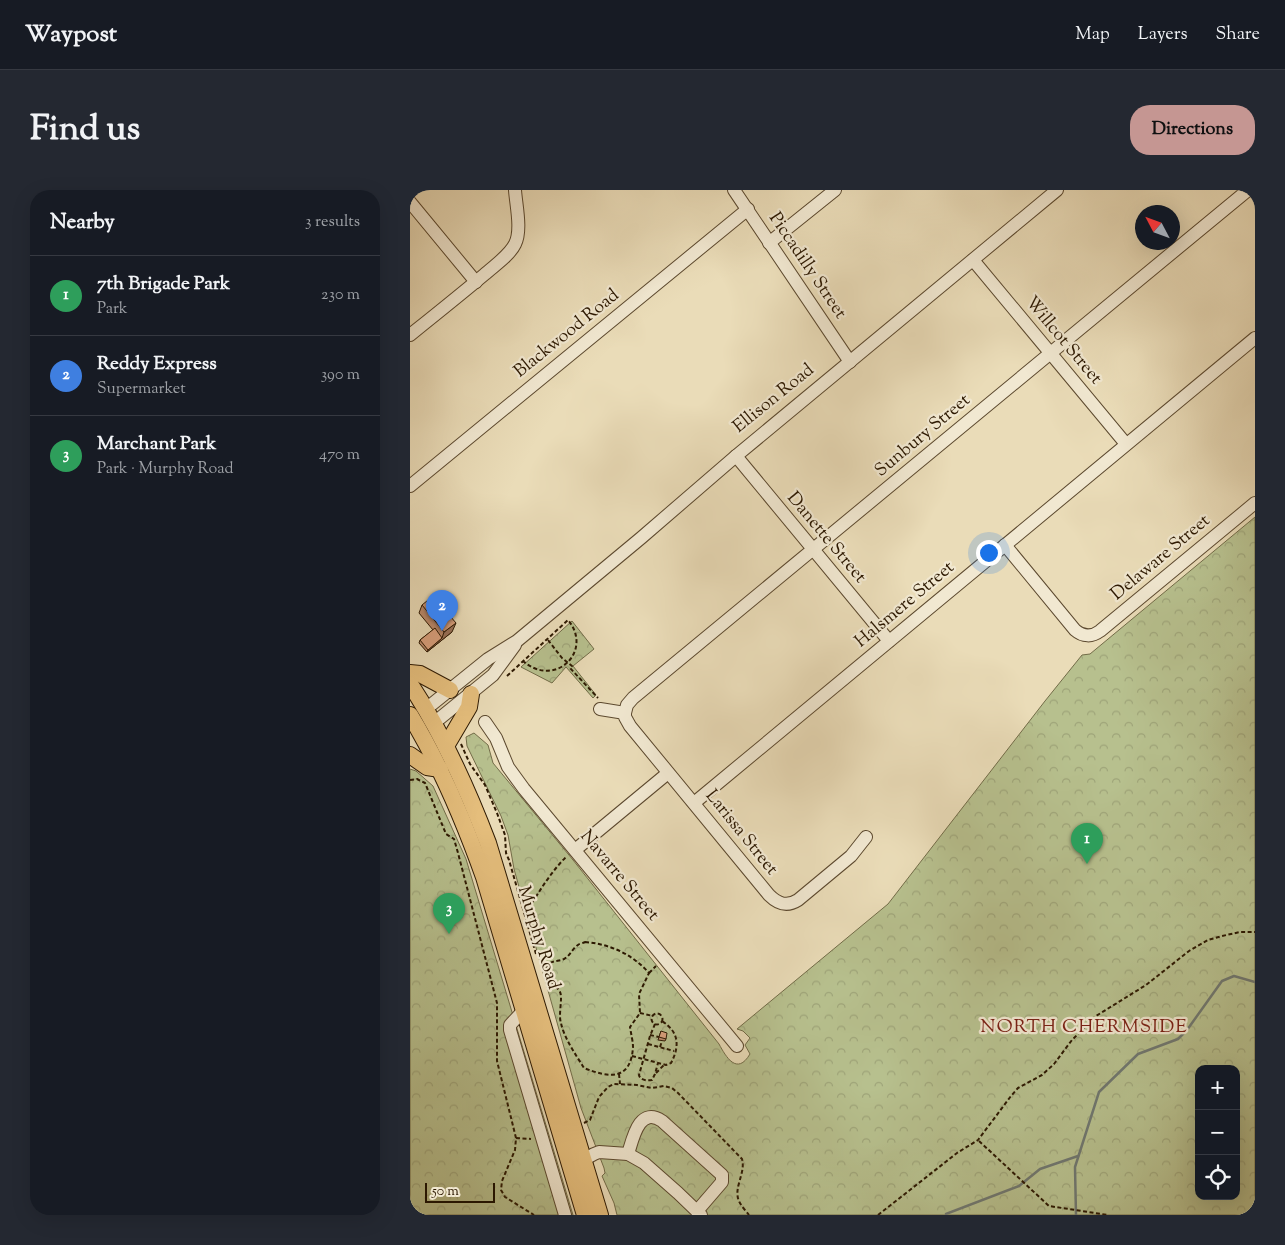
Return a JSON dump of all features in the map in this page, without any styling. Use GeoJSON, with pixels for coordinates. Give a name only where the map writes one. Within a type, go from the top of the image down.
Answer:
{"type":"FeatureCollection","features":[{"type":"Feature","properties":{"kind":"main road"},"geometry":{"type":"LineString","coordinates":[[410,673],[420,674],[450,690]]}},
{"type":"Feature","properties":{"kind":"main road","name":"Murphy Road"},"geometry":{"type":"LineString","coordinates":[[410,684],[446,746],[488,843],[581,1169],[585,1215]]}},
{"type":"Feature","properties":{"kind":"main road"},"geometry":{"type":"LineString","coordinates":[[446,746],[469,707],[471,694]]}},
{"type":"Feature","properties":{"kind":"main road","name":"Ellison Road"},"geometry":{"type":"LineString","coordinates":[[413,726],[426,709]]}},
{"type":"Feature","properties":{"kind":"main road","name":"Ellison Road"},"geometry":{"type":"LineString","coordinates":[[413,726],[434,723]]}},
{"type":"Feature","properties":{"kind":"main road","name":"Murphy Road"},"geometry":{"type":"LineString","coordinates":[[413,726],[440,769],[467,830],[484,877],[524,1010],[581,1169],[600,1215]]}},
{"type":"Feature","properties":{"kind":"main road"},"geometry":{"type":"LineString","coordinates":[[410,755],[427,767],[440,769]]}},
{"type":"Feature","properties":{"kind":"street"},"geometry":{"type":"LineString","coordinates":[[410,335],[505,257],[515,244],[518,231],[515,190]]}},
{"type":"Feature","properties":{"kind":"street","name":"Piccadilly Street"},"geometry":{"type":"LineString","coordinates":[[734,190],[850,362]]}},
{"type":"Feature","properties":{"kind":"street"},"geometry":{"type":"LineString","coordinates":[[769,243],[835,190]]}},
{"type":"Feature","properties":{"kind":"street","name":"Ellison Road"},"geometry":{"type":"LineString","coordinates":[[426,709],[488,659],[518,641],[736,456],[1057,190]]}},
{"type":"Feature","properties":{"kind":"street","name":"Sunbury Street"},"geometry":{"type":"LineString","coordinates":[[625,713],[627,706],[634,698],[1248,190]]}},
{"type":"Feature","properties":{"kind":"street"},"geometry":{"type":"LineString","coordinates":[[410,202],[476,282]]}},
{"type":"Feature","properties":{"kind":"street","name":"Blackwood Road"},"geometry":{"type":"LineString","coordinates":[[410,486],[748,209]]}},
{"type":"Feature","properties":{"kind":"street","name":"Willcot Street"},"geometry":{"type":"LineString","coordinates":[[973,260],[1126,444]]}},
{"type":"Feature","properties":{"kind":"street","name":"Halsmere Street"},"geometry":{"type":"LineString","coordinates":[[694,803],[1255,338]]}},
{"type":"Feature","properties":{"kind":"street","name":"Danette Street"},"geometry":{"type":"LineString","coordinates":[[736,456],[889,641]]}},
{"type":"Feature","properties":{"kind":"street","name":"Delaware Street"},"geometry":{"type":"LineString","coordinates":[[1005,545],[1075,630],[1079,634],[1088,636],[1100,631],[1255,503]]}},
{"type":"Feature","properties":{"kind":"street","name":"Ellison Road"},"geometry":{"type":"LineString","coordinates":[[434,723],[493,675],[518,641]]}},
{"type":"Feature","properties":{"kind":"street"},"geometry":{"type":"LineString","coordinates":[[600,704],[625,713]]}},
{"type":"Feature","properties":{"kind":"street","name":"Larissa Street"},"geometry":{"type":"LineString","coordinates":[[625,713],[630,726],[774,900],[784,904],[794,903],[851,856],[866,836]]}},
{"type":"Feature","properties":{"kind":"street","name":"Navarre Street"},"geometry":{"type":"LineString","coordinates":[[485,722],[496,738],[514,777],[737,1046]]}},
{"type":"Feature","properties":{"kind":"street"},"geometry":{"type":"LineString","coordinates":[[575,850],[668,773]]}},
{"type":"Feature","properties":{"kind":"street"},"geometry":{"type":"LineString","coordinates":[[524,1010],[510,1025],[510,1030],[565,1215]]}},
{"type":"Feature","properties":{"kind":"street"},"geometry":{"type":"LineString","coordinates":[[581,1169],[594,1154],[599,1152],[628,1154],[644,1163],[699,1213],[722,1182],[722,1175],[662,1121],[654,1117],[645,1118],[636,1128],[628,1154]]}},
{"type":"Feature","properties":{"kind":"path"},"geometry":{"type":"LineString","coordinates":[[523,661],[531,668],[540,671],[551,671],[560,668],[568,662],[574,652],[576,643],[576,632],[568,620],[548,640],[562,658],[568,662],[572,666],[570,668],[600,704]]}},
{"type":"Feature","properties":{"kind":"path"},"geometry":{"type":"LineString","coordinates":[[410,780],[417,779],[425,783],[446,834],[454,839],[458,853],[497,1002],[497,1061],[516,1138],[515,1150],[502,1182],[502,1190],[505,1197],[534,1215]]}},
{"type":"Feature","properties":{"kind":"path"},"geometry":{"type":"LineString","coordinates":[[524,912],[528,910],[560,864],[575,850]]}},
{"type":"Feature","properties":{"kind":"path"},"geometry":{"type":"LineString","coordinates":[[878,1215],[957,1153],[978,1140],[1010,1096],[1018,1088],[1042,1075],[1054,1064],[1072,1040],[1096,1016],[1146,985],[1189,951],[1208,940],[1240,932],[1255,932]]}},
{"type":"Feature","properties":{"kind":"path"},"geometry":{"type":"LineString","coordinates":[[649,973],[640,963],[626,954],[598,943],[585,942],[578,944],[565,959],[548,964],[546,971],[547,979],[560,992],[562,998],[560,1022],[566,1037],[584,1068],[612,1075],[624,1071],[632,1056],[633,1045],[630,1027],[640,1012],[639,994],[649,973],[660,963]]}},
{"type":"Feature","properties":{"kind":"path"},"geometry":{"type":"LineString","coordinates":[[632,1056],[658,1063],[672,1063],[677,1044],[675,1034],[662,1021],[663,1018],[659,1014],[652,1016],[640,1012]]}},
{"type":"Feature","properties":{"kind":"path"},"geometry":{"type":"LineString","coordinates":[[652,1016],[652,1021],[656,1024]]}},
{"type":"Feature","properties":{"kind":"path"},"geometry":{"type":"LineString","coordinates":[[658,1063],[652,1080],[648,1081],[639,1077],[650,1035],[656,1024],[660,1024],[662,1021]]}},
{"type":"Feature","properties":{"kind":"path"},"geometry":{"type":"LineString","coordinates":[[650,1035],[659,1037]]}},
{"type":"Feature","properties":{"kind":"path"},"geometry":{"type":"LineString","coordinates":[[660,1047],[662,1041]]}},
{"type":"Feature","properties":{"kind":"path"},"geometry":{"type":"LineString","coordinates":[[648,1044],[675,1052]]}},
{"type":"Feature","properties":{"kind":"path"},"geometry":{"type":"LineString","coordinates":[[656,1072],[665,1064]]}},
{"type":"Feature","properties":{"kind":"path"},"geometry":{"type":"LineString","coordinates":[[619,1074],[620,1084]]}},
{"type":"Feature","properties":{"kind":"path"},"geometry":{"type":"LineString","coordinates":[[978,1140],[1049,1206],[1108,1215]]}},
{"type":"Feature","properties":{"kind":"green space"},"geometry":{"type":"Polygon","coordinates":[[[1255,517],[1255,1215],[617,1215],[614,1203],[602,1176],[605,1173],[604,1168],[581,1108],[514,869],[508,835],[501,816],[467,746],[466,737],[474,733],[488,745],[493,763],[573,860],[719,1044],[728,1059],[736,1064],[741,1064],[750,1054],[745,1045],[750,1038],[743,1031],[737,1029],[888,904],[1082,655],[1090,654],[1255,517]]]}},
{"type":"Feature","properties":{"kind":"green space"},"geometry":{"type":"Polygon","coordinates":[[[572,621],[594,649],[573,666],[596,695],[593,698],[566,667],[552,683],[521,667],[572,621]]]}},
{"type":"Feature","properties":{"kind":"green space"},"geometry":{"type":"Polygon","coordinates":[[[410,769],[416,771],[433,786],[466,859],[573,1215],[410,1215],[410,769]]]}},
{"type":"Feature","properties":{"kind":"building"},"geometry":{"type":"Polygon","coordinates":[[[433,596],[456,623],[444,632],[422,605],[433,596]]]}},
{"type":"Feature","properties":{"kind":"building"},"geometry":{"type":"Polygon","coordinates":[[[435,628],[442,638],[428,650],[420,640],[435,628]]]}},
{"type":"Feature","properties":{"kind":"building"},"geometry":{"type":"Polygon","coordinates":[[[661,1031],[667,1033],[666,1039],[659,1037],[661,1031]]]}},
{"type":"Feature","properties":{"kind":"waterway"},"geometry":{"type":"LineString","coordinates":[[1076,1215],[1075,1167],[1099,1092],[1138,1054],[1178,1039],[1187,1030],[1222,981],[1234,976],[1255,982]]}},
{"type":"Feature","properties":{"kind":"waterway"},"geometry":{"type":"LineString","coordinates":[[946,1214],[1019,1186],[1040,1169],[1078,1156]]}},
{"type":"Feature","properties":{"kind":"place","name":"Reddy Express"},"geometry":{"type":"Point","coordinates":[442,631]}},
{"type":"Feature","properties":{"kind":"place","name":"7th Brigade Park"},"geometry":{"type":"Point","coordinates":[1087,864]}},
{"type":"Feature","properties":{"kind":"place","name":"Marchant Park"},"geometry":{"type":"Point","coordinates":[449,934]}},
{"type":"Feature","properties":{"kind":"district","name":"NORTH CHERMSIDE"},"geometry":{"type":"Point","coordinates":[1084,1027]}}]}
